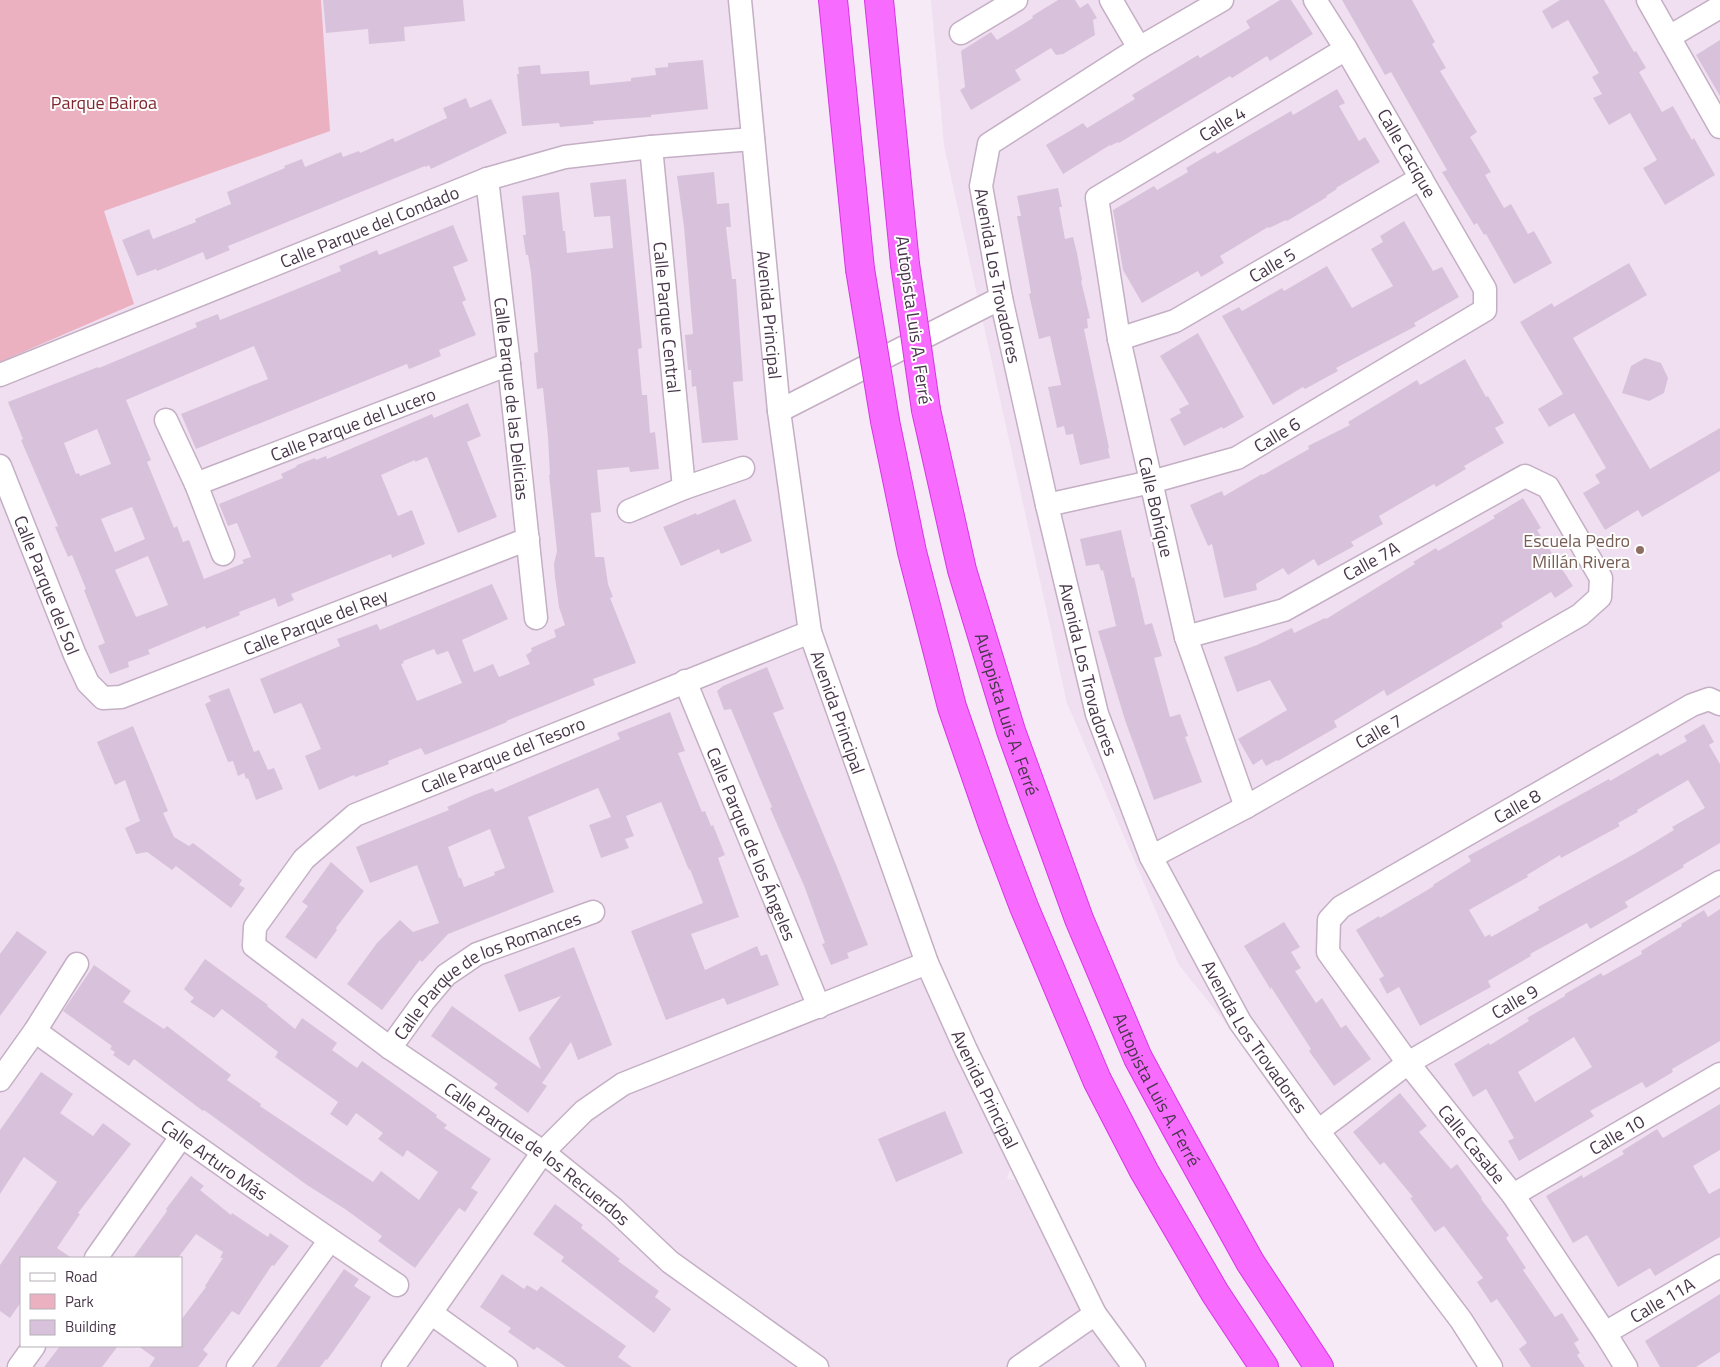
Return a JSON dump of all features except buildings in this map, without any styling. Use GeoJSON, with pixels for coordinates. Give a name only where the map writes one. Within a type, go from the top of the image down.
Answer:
{"type":"FeatureCollection","features":[{"type":"Feature","properties":{"kind":"highway"},"geometry":{"type":"LineString","coordinates":[[834,0],[860,269],[885,420],[912,552],[952,707],[1024,907],[1097,1080],[1144,1171],[1215,1293],[1264,1367]]}},
{"type":"Feature","properties":{"kind":"highway","name":"Autopista Luis A. Ferré"},"geometry":{"type":"LineString","coordinates":[[879,0],[905,264],[926,410],[962,570],[1010,732],[1079,920],[1138,1058],[1250,1262],[1319,1367]]}},
{"type":"Feature","properties":{"kind":"street","name":"Avenida Principal"},"geometry":{"type":"LineString","coordinates":[[740,0],[779,411],[810,632],[928,963],[966,1050],[1095,1314],[1134,1367]]}},
{"type":"Feature","properties":{"kind":"street"},"geometry":{"type":"LineString","coordinates":[[961,33],[1016,0]]}},
{"type":"Feature","properties":{"kind":"street"},"geometry":{"type":"LineString","coordinates":[[1111,0],[1139,48]]}},
{"type":"Feature","properties":{"kind":"street","name":"Avenida Los Trovadores"},"geometry":{"type":"LineString","coordinates":[[1222,0],[1139,48],[989,144],[981,186],[1001,298],[1047,506],[1097,714],[1151,857],[1240,1022],[1318,1131],[1461,1320],[1491,1367]]}},
{"type":"Feature","properties":{"kind":"street","name":"Calle Cacique"},"geometry":{"type":"LineString","coordinates":[[1315,0],[1346,49],[1485,289],[1486,310]]}},
{"type":"Feature","properties":{"kind":"street"},"geometry":{"type":"LineString","coordinates":[[1648,0],[1720,127]]}},
{"type":"Feature","properties":{"kind":"street"},"geometry":{"type":"LineString","coordinates":[[1669,37],[1720,7]]}},
{"type":"Feature","properties":{"kind":"street","name":"Calle 4"},"geometry":{"type":"LineString","coordinates":[[1097,198],[1346,49]]}},
{"type":"Feature","properties":{"kind":"street","name":"Calle Parque del Condado"},"geometry":{"type":"LineString","coordinates":[[0,375],[487,179],[565,157],[651,147],[753,139]]}},
{"type":"Feature","properties":{"kind":"street","name":"Calle Parque Central"},"geometry":{"type":"LineString","coordinates":[[651,147],[684,488]]}},
{"type":"Feature","properties":{"kind":"street","name":"Calle 5"},"geometry":{"type":"LineString","coordinates":[[1119,339],[1175,321],[1421,178]]}},
{"type":"Feature","properties":{"kind":"street","name":"Calle Parque de las Delicias"},"geometry":{"type":"LineString","coordinates":[[487,179],[536,618]]}},
{"type":"Feature","properties":{"kind":"street","name":"Calle Bohíque"},"geometry":{"type":"LineString","coordinates":[[1097,198],[1119,339],[1186,637],[1246,807]]}},
{"type":"Feature","properties":{"kind":"street"},"geometry":{"type":"LineString","coordinates":[[779,411],[1001,298]]}},
{"type":"Feature","properties":{"kind":"street","name":"Calle 6"},"geometry":{"type":"LineString","coordinates":[[1047,506],[1151,482],[1237,458],[1486,310]]}},
{"type":"Feature","properties":{"kind":"street","name":"Calle Parque del Lucero"},"geometry":{"type":"LineString","coordinates":[[196,484],[509,364]]}},
{"type":"Feature","properties":{"kind":"street"},"geometry":{"type":"LineString","coordinates":[[166,420],[196,484],[223,554]]}},
{"type":"Feature","properties":{"kind":"street","name":"Calle Parque del Sol"},"geometry":{"type":"LineString","coordinates":[[0,466],[75,656],[88,683],[103,698]]}},
{"type":"Feature","properties":{"kind":"street"},"geometry":{"type":"LineString","coordinates":[[629,511],[684,488],[743,468]]}},
{"type":"Feature","properties":{"kind":"street","name":"Calle 7A"},"geometry":{"type":"LineString","coordinates":[[1186,637],[1284,610],[1525,476],[1548,487]]}},
{"type":"Feature","properties":{"kind":"street","name":"Calle 7"},"geometry":{"type":"LineString","coordinates":[[1151,857],[1246,807],[1580,615],[1600,598],[1601,578],[1548,487]]}},
{"type":"Feature","properties":{"kind":"street","name":"Calle Parque del Rey"},"geometry":{"type":"LineString","coordinates":[[103,698],[122,697],[528,538]]}},
{"type":"Feature","properties":{"kind":"street","name":"Calle Parque del Tesoro"},"geometry":{"type":"LineString","coordinates":[[254,946],[255,927],[304,858],[355,815],[810,632]]}},
{"type":"Feature","properties":{"kind":"street","name":"Calle Parque de los Ángeles"},"geometry":{"type":"LineString","coordinates":[[685,681],[819,1007]]}},
{"type":"Feature","properties":{"kind":"street","name":"Calle 8"},"geometry":{"type":"LineString","coordinates":[[1330,920],[1341,907],[1692,705],[1714,702]]}},
{"type":"Feature","properties":{"kind":"street","name":"Calle 9"},"geometry":{"type":"LineString","coordinates":[[1318,1131],[1408,1064],[1720,882]]}},
{"type":"Feature","properties":{"kind":"street","name":"Calle Parque de los Romances"},"geometry":{"type":"LineString","coordinates":[[390,1048],[424,1001],[446,975],[476,954],[593,912]]}},
{"type":"Feature","properties":{"kind":"street","name":"Calle Casabe"},"geometry":{"type":"LineString","coordinates":[[1330,920],[1328,952],[1408,1064],[1513,1195],[1626,1367]]}},
{"type":"Feature","properties":{"kind":"street","name":"Calle Parque de los Recuerdos"},"geometry":{"type":"LineString","coordinates":[[254,946],[390,1048],[543,1152],[614,1209],[670,1262],[817,1367]]}},
{"type":"Feature","properties":{"kind":"street"},"geometry":{"type":"LineString","coordinates":[[393,1367],[432,1314],[543,1152],[584,1111],[623,1084],[928,963]]}},
{"type":"Feature","properties":{"kind":"street"},"geometry":{"type":"LineString","coordinates":[[0,1080],[77,964]]}},
{"type":"Feature","properties":{"kind":"street","name":"Calle Arturo Más"},"geometry":{"type":"LineString","coordinates":[[34,1031],[181,1137],[397,1285]]}},
{"type":"Feature","properties":{"kind":"street","name":"Calle 10"},"geometry":{"type":"LineString","coordinates":[[1513,1195],[1720,1074]]}},
{"type":"Feature","properties":{"kind":"street"},"geometry":{"type":"LineString","coordinates":[[97,1257],[181,1137]]}},
{"type":"Feature","properties":{"kind":"street"},"geometry":{"type":"LineString","coordinates":[[238,1367],[330,1240]]}},
{"type":"Feature","properties":{"kind":"street","name":"Calle 11A"},"geometry":{"type":"LineString","coordinates":[[1605,1333],[1720,1266]]}},
{"type":"Feature","properties":{"kind":"street"},"geometry":{"type":"LineString","coordinates":[[432,1314],[506,1367]]}},
{"type":"Feature","properties":{"kind":"street"},"geometry":{"type":"LineString","coordinates":[[1019,1367],[1095,1314]]}},
{"type":"Feature","properties":{"kind":"street"},"geometry":{"type":"LineString","coordinates":[[19,1367],[33,1347]]}},
{"type":"Feature","properties":{"kind":"shaded area"},"geometry":{"type":"Polygon","coordinates":[[[0,0],[743,0],[807,630],[1012,1164],[1007,1179],[1019,1181],[1134,1367],[0,1367],[0,0]]]}},
{"type":"Feature","properties":{"kind":"shaded area"},"geometry":{"type":"Polygon","coordinates":[[[931,0],[1720,0],[1720,1367],[1489,1367],[1432,1280],[1179,965],[1067,703],[944,145],[931,0]]]}},
{"type":"Feature","properties":{"kind":"green space","name":"Parque Bairoa"},"geometry":{"type":"Polygon","coordinates":[[[0,0],[321,0],[330,131],[104,211],[134,304],[0,362],[0,0]]]}},
{"type":"Feature","properties":{"kind":"place","name":"Escuela Pedro Millán Rivera"},"geometry":{"type":"Point","coordinates":[1640,550]}}]}
